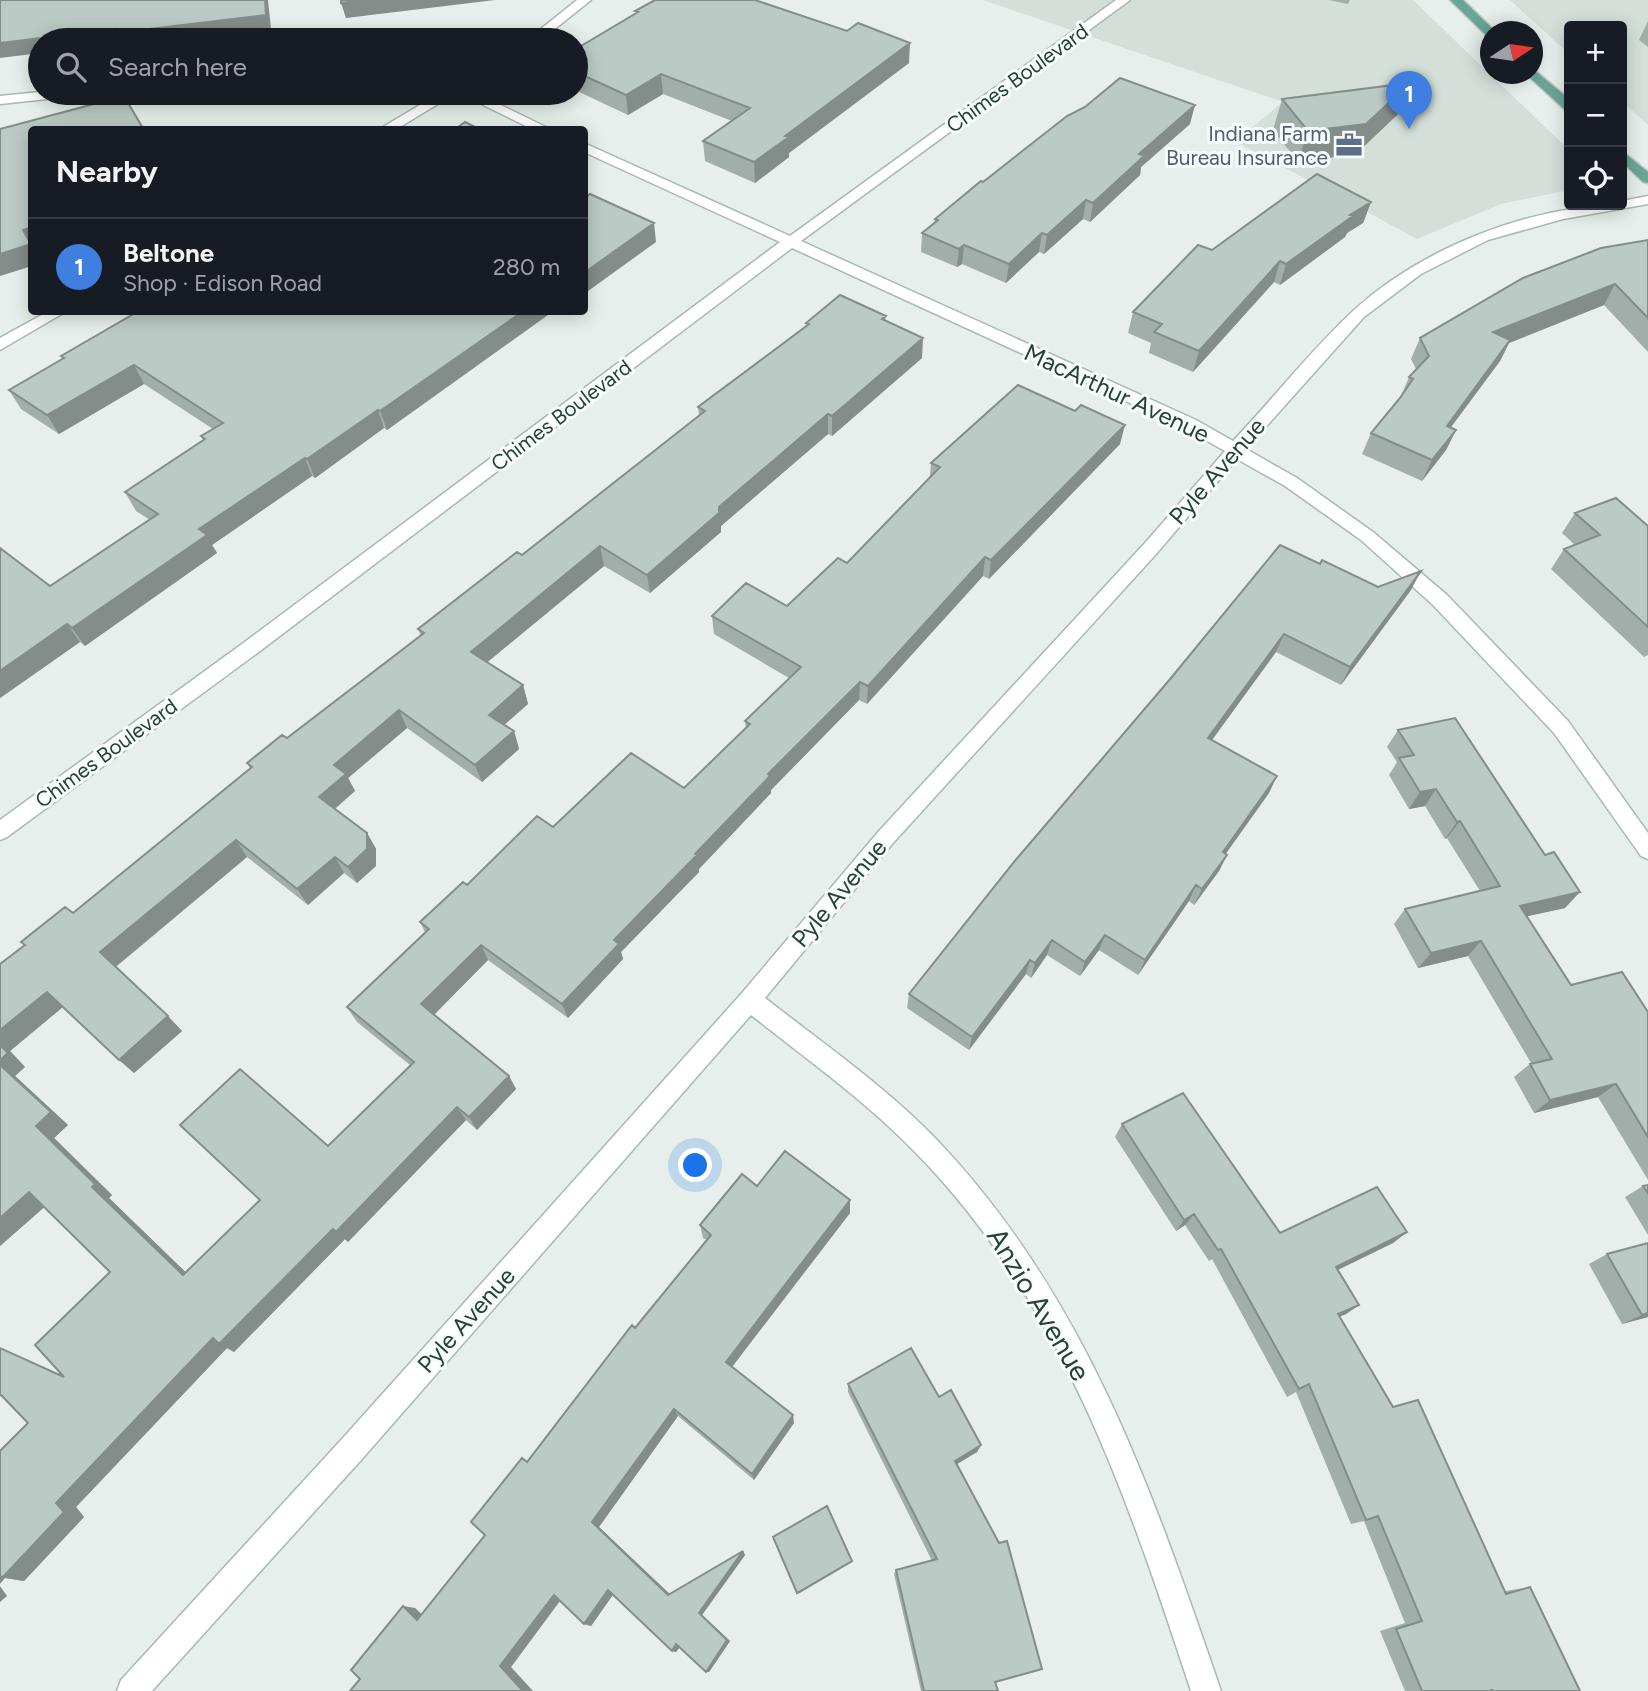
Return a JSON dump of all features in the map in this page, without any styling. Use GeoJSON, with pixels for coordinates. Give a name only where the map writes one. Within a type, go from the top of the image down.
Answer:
{"type":"FeatureCollection","features":[{"type":"Feature","properties":{"kind":"main road"},"geometry":{"type":"LineString","coordinates":[[1456,0],[1480,23]]}},
{"type":"Feature","properties":{"kind":"main road"},"geometry":{"type":"LineString","coordinates":[[1543,82],[1564,101]]}},
{"type":"Feature","properties":{"kind":"main road"},"geometry":{"type":"LineString","coordinates":[[1627,160],[1648,179]]}},
{"type":"Feature","properties":{"kind":"street"},"geometry":{"type":"LineString","coordinates":[[547,28],[585,0]]}},
{"type":"Feature","properties":{"kind":"street","name":"Chimes Boulevard"},"geometry":{"type":"LineString","coordinates":[[0,831],[249,649],[789,243],[1124,0]]}},
{"type":"Feature","properties":{"kind":"street"},"geometry":{"type":"LineString","coordinates":[[0,100],[28,97]]}},
{"type":"Feature","properties":{"kind":"street"},"geometry":{"type":"LineString","coordinates":[[391,126],[428,105]]}},
{"type":"Feature","properties":{"kind":"street"},"geometry":{"type":"LineString","coordinates":[[492,105],[537,126]]}},
{"type":"Feature","properties":{"kind":"street","name":"MacArthur Avenue"},"geometry":{"type":"LineString","coordinates":[[588,150],[1189,424],[1292,482],[1367,536],[1440,600],[1561,727],[1648,850]]}},
{"type":"Feature","properties":{"kind":"street","name":"Pyle Avenue"},"geometry":{"type":"LineString","coordinates":[[1627,204],[1648,200]]}},
{"type":"Feature","properties":{"kind":"street","name":"Pyle Avenue"},"geometry":{"type":"LineString","coordinates":[[132,1691],[352,1449],[750,1000],[886,837],[1151,548],[1236,449],[1359,314],[1416,271],[1483,237],[1562,215],[1592,210]]}},
{"type":"Feature","properties":{"kind":"street"},"geometry":{"type":"LineString","coordinates":[[0,345],[52,315]]}},
{"type":"Feature","properties":{"kind":"street","name":"Anzio Avenue"},"geometry":{"type":"LineString","coordinates":[[750,1000],[895,1116],[959,1184],[1004,1241],[1061,1335],[1106,1418],[1145,1514],[1206,1691]]}},
{"type":"Feature","properties":{"kind":"shaded area"},"geometry":{"type":"Polygon","coordinates":[[[983,0],[1413,0],[1480,64],[1480,84],[1500,84],[1564,145],[1564,191],[1501,204],[1417,239],[1235,141],[1283,102],[983,0]]]}},
{"type":"Feature","properties":{"kind":"shaded area"},"geometry":{"type":"Polygon","coordinates":[[[1510,0],[1648,0],[1648,125],[1627,106],[1627,21],[1564,21],[1564,49],[1543,30],[1543,21],[1533,21],[1510,0]]]}},
{"type":"Feature","properties":{"kind":"building"},"geometry":{"type":"Polygon","coordinates":[[[0,0],[265,0],[266,15],[158,28],[28,28],[28,40],[0,43],[0,0]]]}},
{"type":"Feature","properties":{"kind":"building"},"geometry":{"type":"Polygon","coordinates":[[[341,0],[364,0],[341,3],[341,0]]]}},
{"type":"Feature","properties":{"kind":"building"},"geometry":{"type":"Polygon","coordinates":[[[655,0],[755,0],[847,31],[858,23],[910,43],[754,162],[703,141],[750,108],[661,74],[626,95],[588,78],[588,42],[638,12],[635,11],[655,0]]]}},
{"type":"Feature","properties":{"kind":"building"},"geometry":{"type":"Polygon","coordinates":[[[1120,78],[1195,105],[1139,154],[1144,156],[1093,203],[1086,200],[1047,235],[1042,233],[1009,264],[964,245],[959,249],[922,233],[981,181],[1067,116],[1085,107],[1120,78]]]}},
{"type":"Feature","properties":{"kind":"building"},"geometry":{"type":"Polygon","coordinates":[[[1410,83],[1366,124],[1308,131],[1282,99],[1410,83]]]}},
{"type":"Feature","properties":{"kind":"building"},"geometry":{"type":"Polygon","coordinates":[[[90,105],[129,105],[142,126],[28,126],[28,228],[23,230],[28,245],[0,254],[0,129],[90,105]]]}},
{"type":"Feature","properties":{"kind":"building"},"geometry":{"type":"Polygon","coordinates":[[[1317,174],[1371,202],[1286,264],[1280,261],[1199,351],[1154,332],[1162,324],[1133,312],[1198,245],[1212,250],[1317,174]]]}},
{"type":"Feature","properties":{"kind":"building"},"geometry":{"type":"Polygon","coordinates":[[[588,195],[654,223],[588,270],[588,195]]]}},
{"type":"Feature","properties":{"kind":"building"},"geometry":{"type":"Polygon","coordinates":[[[1648,240],[1648,318],[1615,284],[1493,332],[1510,340],[1447,426],[1456,430],[1432,460],[1371,433],[1413,379],[1409,377],[1429,356],[1420,338],[1523,278],[1601,248],[1648,240]]]}},
{"type":"Feature","properties":{"kind":"building"},"geometry":{"type":"Polygon","coordinates":[[[840,295],[886,316],[882,319],[923,338],[719,507],[719,513],[647,575],[600,546],[471,652],[523,685],[489,715],[514,731],[475,765],[399,710],[334,765],[346,774],[319,797],[367,833],[367,849],[348,867],[335,857],[297,889],[236,840],[100,952],[168,1016],[119,1060],[47,992],[0,1030],[0,964],[25,945],[21,942],[65,907],[73,913],[252,767],[247,763],[282,735],[287,738],[424,633],[418,629],[517,552],[522,555],[705,411],[698,407],[809,324],[806,323],[840,295]]]}},
{"type":"Feature","properties":{"kind":"building"},"geometry":{"type":"Polygon","coordinates":[[[132,315],[518,315],[380,411],[199,529],[207,535],[72,628],[67,624],[0,671],[0,548],[50,586],[158,514],[125,492],[205,439],[201,436],[223,423],[134,365],[47,415],[9,390],[64,358],[61,356],[132,315]]]}},
{"type":"Feature","properties":{"kind":"building"},"geometry":{"type":"Polygon","coordinates":[[[1018,385],[1075,411],[1081,405],[1125,425],[991,560],[985,557],[868,686],[860,682],[768,774],[770,776],[695,854],[697,855],[614,940],[619,944],[562,1004],[481,945],[421,1004],[509,1076],[469,1117],[457,1107],[336,1232],[333,1229],[219,1344],[213,1338],[56,1503],[64,1512],[2,1578],[0,1451],[28,1423],[0,1394],[0,1348],[64,1377],[35,1345],[110,1272],[29,1192],[0,1218],[0,1065],[51,1112],[36,1126],[95,1184],[92,1187],[183,1275],[260,1200],[180,1125],[240,1069],[328,1146],[414,1062],[347,1007],[429,929],[420,922],[463,882],[467,885],[537,816],[553,827],[631,753],[684,788],[750,724],[745,721],[801,667],[712,616],[746,583],[787,606],[838,558],[847,563],[940,467],[931,463],[1018,385]]]}},
{"type":"Feature","properties":{"kind":"building"},"geometry":{"type":"Polygon","coordinates":[[[1616,498],[1648,526],[1648,627],[1564,549],[1600,535],[1575,513],[1616,498]]]}},
{"type":"Feature","properties":{"kind":"building"},"geometry":{"type":"Polygon","coordinates":[[[1280,545],[1320,564],[1322,560],[1378,587],[1421,571],[1350,667],[1284,634],[1208,738],[1277,776],[1223,852],[1227,855],[1202,889],[1196,885],[1145,960],[1105,935],[1085,962],[1052,940],[1035,963],[1030,960],[972,1037],[909,994],[1014,862],[1280,545]]]}},
{"type":"Feature","properties":{"kind":"building"},"geometry":{"type":"Polygon","coordinates":[[[1455,718],[1545,855],[1554,852],[1580,892],[1520,906],[1571,985],[1622,972],[1648,1012],[1648,1137],[1616,1084],[1550,1100],[1530,1064],[1552,1059],[1481,941],[1431,953],[1405,909],[1500,886],[1460,821],[1457,822],[1436,789],[1420,792],[1399,758],[1414,755],[1398,730],[1455,718]]]}},
{"type":"Feature","properties":{"kind":"building"},"geometry":{"type":"Polygon","coordinates":[[[0,1045],[8,1053],[0,1060],[0,1045]]]}},
{"type":"Feature","properties":{"kind":"building"},"geometry":{"type":"Polygon","coordinates":[[[1183,1093],[1280,1233],[1377,1187],[1407,1232],[1336,1267],[1359,1305],[1338,1314],[1393,1407],[1418,1400],[1506,1594],[1530,1587],[1580,1691],[1422,1691],[1396,1629],[1422,1621],[1378,1516],[1366,1520],[1309,1384],[1299,1389],[1221,1249],[1218,1250],[1194,1214],[1184,1220],[1122,1124],[1183,1093]]]}},
{"type":"Feature","properties":{"kind":"building"},"geometry":{"type":"Polygon","coordinates":[[[785,1151],[850,1200],[726,1362],[793,1415],[752,1474],[674,1409],[592,1522],[668,1595],[743,1551],[699,1613],[727,1640],[706,1672],[676,1644],[672,1651],[608,1590],[584,1624],[554,1595],[500,1666],[523,1691],[350,1691],[360,1679],[351,1670],[403,1606],[417,1620],[485,1535],[471,1522],[522,1458],[527,1462],[632,1325],[635,1328],[711,1235],[700,1225],[742,1174],[757,1186],[785,1151]]]}},
{"type":"Feature","properties":{"kind":"building"},"geometry":{"type":"Polygon","coordinates":[[[1648,1243],[1648,1313],[1642,1315],[1607,1254],[1648,1243]]]}},
{"type":"Feature","properties":{"kind":"building"},"geometry":{"type":"Polygon","coordinates":[[[911,1348],[939,1397],[951,1390],[981,1445],[955,1461],[999,1543],[1007,1541],[1042,1669],[995,1682],[998,1691],[924,1691],[896,1570],[937,1559],[848,1384],[911,1348]]]}},
{"type":"Feature","properties":{"kind":"building"},"geometry":{"type":"Polygon","coordinates":[[[827,1506],[852,1561],[797,1593],[773,1537],[827,1506]]]}},
{"type":"Feature","properties":{"kind":"place","name":"Beltone"},"geometry":{"type":"Point","coordinates":[1409,129]}},
{"type":"Feature","properties":{"kind":"place","name":"Indiana Farm Bureau Insurance"},"geometry":{"type":"Point","coordinates":[1349,145]}}]}
